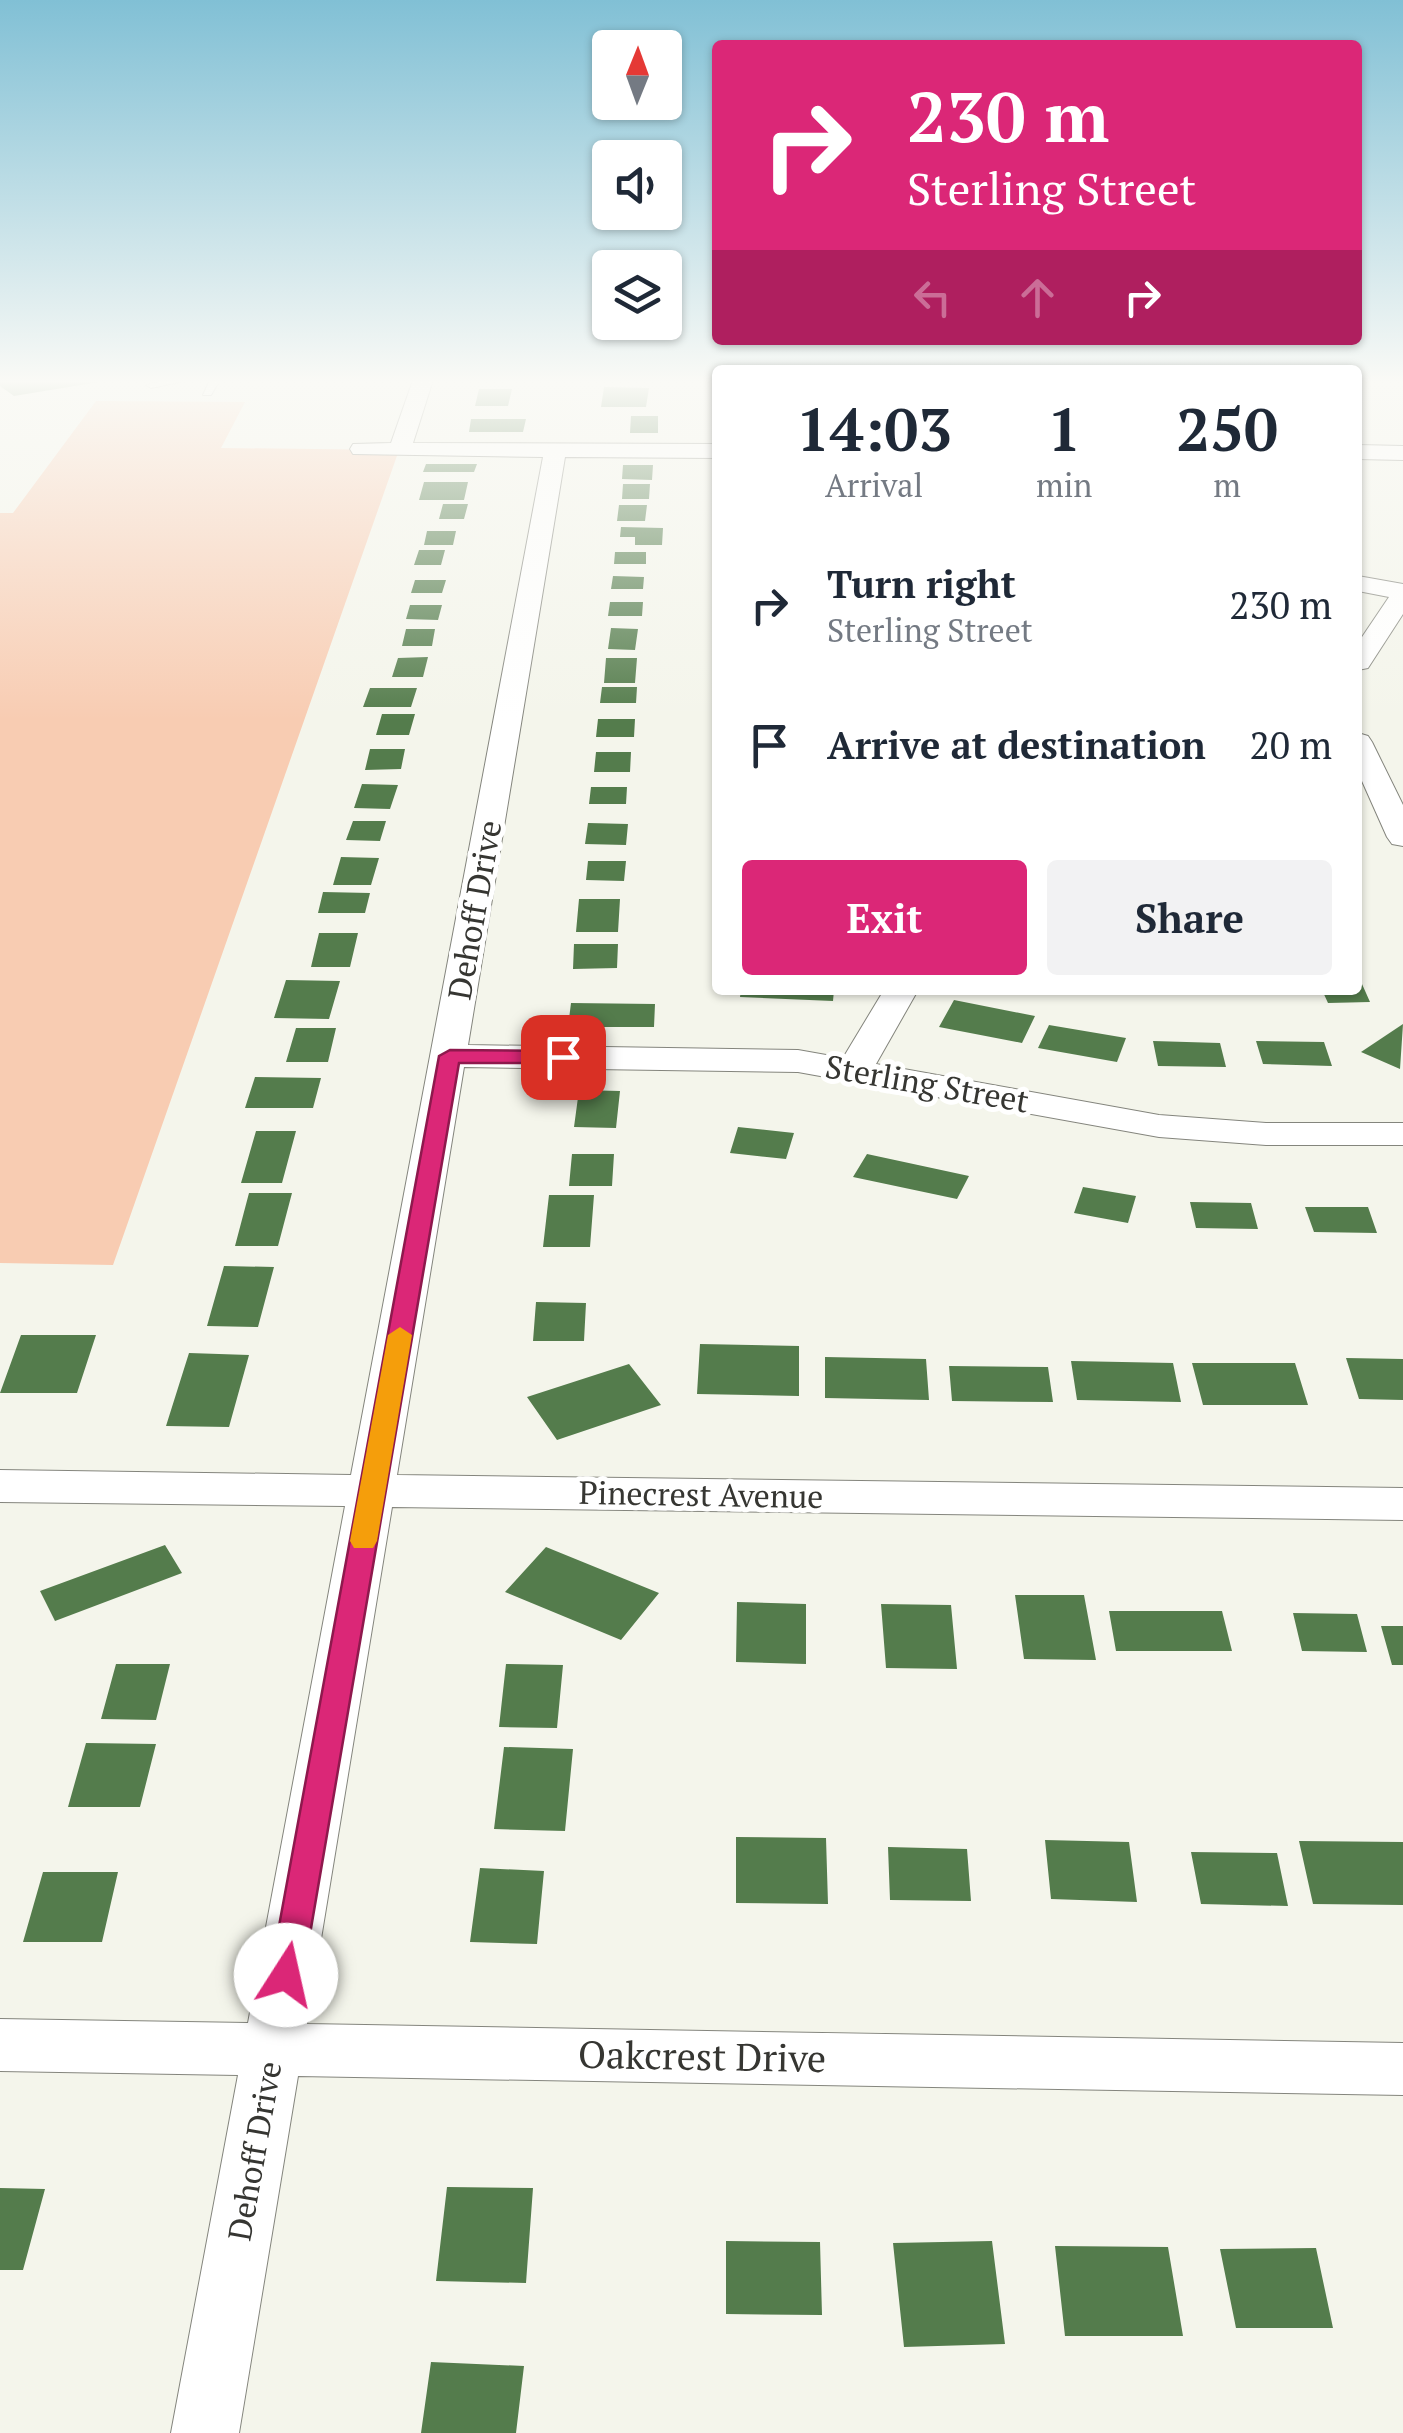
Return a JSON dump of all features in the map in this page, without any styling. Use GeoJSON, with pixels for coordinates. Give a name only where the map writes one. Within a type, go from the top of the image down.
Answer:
{"type":"FeatureCollection","features":[{"type":"Feature","properties":{"kind":"street","name":"Dehoff Drive"},"geometry":{"type":"LineString","coordinates":[[206,2433],[548,494]]}},
{"type":"Feature","properties":{"kind":"street"},"geometry":{"type":"LineString","coordinates":[[1362,585],[1403,594],[1362,656]]}},
{"type":"Feature","properties":{"kind":"street"},"geometry":{"type":"LineString","coordinates":[[1362,751],[1403,838]]}},
{"type":"Feature","properties":{"kind":"street"},"geometry":{"type":"LineString","coordinates":[[854,1070],[898,995]]}},
{"type":"Feature","properties":{"kind":"street","name":"Sterling Street"},"geometry":{"type":"LineString","coordinates":[[450,1056],[751,1058],[854,1070],[1159,1126],[1266,1134],[1403,1134]]}},
{"type":"Feature","properties":{"kind":"street","name":"Pinecrest Avenue"},"geometry":{"type":"LineString","coordinates":[[0,1486],[1403,1504]]}},
{"type":"Feature","properties":{"kind":"street","name":"Oakcrest Drive"},"geometry":{"type":"LineString","coordinates":[[0,2045],[1403,2069]]}},
{"type":"Feature","properties":{"kind":"shaded area"},"geometry":{"type":"Polygon","coordinates":[[[27,494],[384,494],[113,1265],[0,1263],[0,513],[13,513],[27,494]]]}},
{"type":"Feature","properties":{"kind":"building"},"geometry":{"type":"Polygon","coordinates":[[[421,494],[465,494],[464,500],[419,500],[421,494]]]}},
{"type":"Feature","properties":{"kind":"building"},"geometry":{"type":"Polygon","coordinates":[[[622,494],[649,494],[649,499],[622,499],[622,494]]]}},
{"type":"Feature","properties":{"kind":"building"},"geometry":{"type":"Polygon","coordinates":[[[443,504],[468,504],[464,519],[439,519],[443,504]]]}},
{"type":"Feature","properties":{"kind":"building"},"geometry":{"type":"Polygon","coordinates":[[[619,505],[647,505],[645,521],[617,521],[619,505]]]}},
{"type":"Feature","properties":{"kind":"building"},"geometry":{"type":"Polygon","coordinates":[[[621,527],[663,528],[662,545],[635,545],[635,537],[620,537],[621,527]]]}},
{"type":"Feature","properties":{"kind":"building"},"geometry":{"type":"Polygon","coordinates":[[[427,531],[456,531],[453,545],[424,545],[427,531]]]}},
{"type":"Feature","properties":{"kind":"building"},"geometry":{"type":"Polygon","coordinates":[[[419,550],[445,550],[441,565],[414,565],[419,550]]]}},
{"type":"Feature","properties":{"kind":"building"},"geometry":{"type":"Polygon","coordinates":[[[615,552],[646,552],[646,564],[614,564],[615,552]]]}},
{"type":"Feature","properties":{"kind":"building"},"geometry":{"type":"Polygon","coordinates":[[[613,576],[644,577],[643,589],[611,589],[613,576]]]}},
{"type":"Feature","properties":{"kind":"building"},"geometry":{"type":"Polygon","coordinates":[[[415,580],[446,580],[442,593],[411,593],[415,580]]]}},
{"type":"Feature","properties":{"kind":"building"},"geometry":{"type":"Polygon","coordinates":[[[610,602],[643,602],[642,616],[608,616],[610,602]]]}},
{"type":"Feature","properties":{"kind":"building"},"geometry":{"type":"Polygon","coordinates":[[[410,605],[442,605],[438,620],[406,619],[410,605]]]}},
{"type":"Feature","properties":{"kind":"building"},"geometry":{"type":"Polygon","coordinates":[[[611,628],[638,629],[635,650],[608,649],[611,628]]]}},
{"type":"Feature","properties":{"kind":"building"},"geometry":{"type":"Polygon","coordinates":[[[406,629],[435,629],[432,646],[402,646],[406,629]]]}},
{"type":"Feature","properties":{"kind":"building"},"geometry":{"type":"Polygon","coordinates":[[[428,657],[423,677],[392,677],[398,658],[428,657]]]}},
{"type":"Feature","properties":{"kind":"building"},"geometry":{"type":"Polygon","coordinates":[[[606,658],[637,658],[635,683],[604,683],[606,658]]]}},
{"type":"Feature","properties":{"kind":"building"},"geometry":{"type":"Polygon","coordinates":[[[602,687],[637,687],[636,703],[600,703],[602,687]]]}},
{"type":"Feature","properties":{"kind":"building"},"geometry":{"type":"Polygon","coordinates":[[[370,688],[417,688],[411,707],[363,707],[370,688]]]}},
{"type":"Feature","properties":{"kind":"building"},"geometry":{"type":"Polygon","coordinates":[[[382,714],[415,714],[409,735],[376,735],[382,714]]]}},
{"type":"Feature","properties":{"kind":"building"},"geometry":{"type":"Polygon","coordinates":[[[598,719],[635,719],[634,737],[596,737],[598,719]]]}},
{"type":"Feature","properties":{"kind":"building"},"geometry":{"type":"Polygon","coordinates":[[[370,749],[405,749],[401,769],[365,770],[370,749]]]}},
{"type":"Feature","properties":{"kind":"building"},"geometry":{"type":"Polygon","coordinates":[[[596,752],[631,752],[630,772],[594,772],[596,752]]]}},
{"type":"Feature","properties":{"kind":"building"},"geometry":{"type":"Polygon","coordinates":[[[362,784],[398,785],[390,809],[354,808],[362,784]]]}},
{"type":"Feature","properties":{"kind":"building"},"geometry":{"type":"Polygon","coordinates":[[[591,787],[627,787],[626,804],[589,804],[591,787]]]}},
{"type":"Feature","properties":{"kind":"building"},"geometry":{"type":"Polygon","coordinates":[[[353,821],[386,821],[380,841],[346,840],[353,821]]]}},
{"type":"Feature","properties":{"kind":"building"},"geometry":{"type":"Polygon","coordinates":[[[588,823],[628,824],[626,845],[585,844],[588,823]]]}},
{"type":"Feature","properties":{"kind":"building"},"geometry":{"type":"Polygon","coordinates":[[[341,857],[379,858],[371,885],[333,885],[341,857]]]}},
{"type":"Feature","properties":{"kind":"building"},"geometry":{"type":"Polygon","coordinates":[[[588,861],[626,861],[624,881],[586,880],[588,861]]]}},
{"type":"Feature","properties":{"kind":"building"},"geometry":{"type":"Polygon","coordinates":[[[323,892],[370,893],[365,913],[318,913],[323,892]]]}},
{"type":"Feature","properties":{"kind":"building"},"geometry":{"type":"Polygon","coordinates":[[[579,899],[620,899],[618,932],[576,932],[579,899]]]}},
{"type":"Feature","properties":{"kind":"building"},"geometry":{"type":"Polygon","coordinates":[[[319,933],[358,933],[350,967],[311,967],[319,933]]]}},
{"type":"Feature","properties":{"kind":"building"},"geometry":{"type":"Polygon","coordinates":[[[574,944],[618,944],[617,968],[573,969],[574,944]]]}},
{"type":"Feature","properties":{"kind":"building"},"geometry":{"type":"Polygon","coordinates":[[[286,980],[340,981],[329,1019],[274,1018],[286,980]]]}},
{"type":"Feature","properties":{"kind":"building"},"geometry":{"type":"Polygon","coordinates":[[[1362,984],[1370,1002],[1328,1003],[1324,995],[1362,995],[1362,984]]]}},
{"type":"Feature","properties":{"kind":"building"},"geometry":{"type":"Polygon","coordinates":[[[740,995],[834,995],[833,1001],[740,995]]]}},
{"type":"Feature","properties":{"kind":"building"},"geometry":{"type":"Polygon","coordinates":[[[954,1000],[1035,1016],[1022,1043],[939,1027],[954,1000]]]}},
{"type":"Feature","properties":{"kind":"building"},"geometry":{"type":"Polygon","coordinates":[[[571,1003],[655,1004],[654,1027],[568,1027],[571,1003]]]}},
{"type":"Feature","properties":{"kind":"building"},"geometry":{"type":"Polygon","coordinates":[[[1403,1024],[1400,1069],[1361,1052],[1403,1024]]]}},
{"type":"Feature","properties":{"kind":"building"},"geometry":{"type":"Polygon","coordinates":[[[1049,1025],[1126,1038],[1117,1062],[1038,1048],[1049,1025]]]}},
{"type":"Feature","properties":{"kind":"building"},"geometry":{"type":"Polygon","coordinates":[[[296,1028],[336,1028],[328,1062],[286,1062],[296,1028]]]}},
{"type":"Feature","properties":{"kind":"building"},"geometry":{"type":"Polygon","coordinates":[[[1153,1041],[1220,1043],[1226,1067],[1158,1066],[1153,1041]]]}},
{"type":"Feature","properties":{"kind":"building"},"geometry":{"type":"Polygon","coordinates":[[[1256,1041],[1324,1042],[1332,1066],[1263,1064],[1256,1041]]]}},
{"type":"Feature","properties":{"kind":"building"},"geometry":{"type":"Polygon","coordinates":[[[255,1077],[321,1078],[313,1108],[245,1108],[255,1077]]]}},
{"type":"Feature","properties":{"kind":"building"},"geometry":{"type":"Polygon","coordinates":[[[579,1090],[620,1091],[616,1128],[574,1127],[579,1090]]]}},
{"type":"Feature","properties":{"kind":"building"},"geometry":{"type":"Polygon","coordinates":[[[738,1127],[794,1133],[786,1159],[730,1153],[738,1127]]]}},
{"type":"Feature","properties":{"kind":"building"},"geometry":{"type":"Polygon","coordinates":[[[256,1131],[296,1131],[282,1183],[241,1183],[256,1131]]]}},
{"type":"Feature","properties":{"kind":"building"},"geometry":{"type":"Polygon","coordinates":[[[572,1154],[614,1154],[612,1186],[569,1186],[572,1154]]]}},
{"type":"Feature","properties":{"kind":"building"},"geometry":{"type":"Polygon","coordinates":[[[867,1154],[969,1176],[957,1199],[853,1177],[867,1154]]]}},
{"type":"Feature","properties":{"kind":"building"},"geometry":{"type":"Polygon","coordinates":[[[1083,1187],[1136,1196],[1128,1223],[1074,1213],[1083,1187]]]}},
{"type":"Feature","properties":{"kind":"building"},"geometry":{"type":"Polygon","coordinates":[[[249,1193],[292,1193],[278,1246],[235,1246],[249,1193]]]}},
{"type":"Feature","properties":{"kind":"building"},"geometry":{"type":"Polygon","coordinates":[[[549,1195],[594,1195],[590,1247],[543,1247],[549,1195]]]}},
{"type":"Feature","properties":{"kind":"building"},"geometry":{"type":"Polygon","coordinates":[[[1190,1202],[1251,1203],[1258,1229],[1196,1228],[1190,1202]]]}},
{"type":"Feature","properties":{"kind":"building"},"geometry":{"type":"Polygon","coordinates":[[[1305,1207],[1368,1207],[1377,1233],[1314,1232],[1305,1207]]]}},
{"type":"Feature","properties":{"kind":"building"},"geometry":{"type":"Polygon","coordinates":[[[224,1266],[274,1267],[258,1327],[207,1326],[224,1266]]]}},
{"type":"Feature","properties":{"kind":"building"},"geometry":{"type":"Polygon","coordinates":[[[536,1302],[586,1303],[584,1341],[533,1341],[536,1302]]]}},
{"type":"Feature","properties":{"kind":"building"},"geometry":{"type":"Polygon","coordinates":[[[21,1335],[96,1335],[77,1393],[0,1393],[21,1335]]]}},
{"type":"Feature","properties":{"kind":"building"},"geometry":{"type":"Polygon","coordinates":[[[700,1344],[799,1346],[799,1396],[697,1394],[700,1344]]]}},
{"type":"Feature","properties":{"kind":"building"},"geometry":{"type":"Polygon","coordinates":[[[189,1353],[249,1355],[229,1427],[166,1426],[189,1353]]]}},
{"type":"Feature","properties":{"kind":"building"},"geometry":{"type":"Polygon","coordinates":[[[825,1357],[926,1359],[929,1400],[825,1398],[825,1357]]]}},
{"type":"Feature","properties":{"kind":"building"},"geometry":{"type":"Polygon","coordinates":[[[1346,1358],[1403,1359],[1403,1400],[1359,1399],[1346,1358]]]}},
{"type":"Feature","properties":{"kind":"building"},"geometry":{"type":"Polygon","coordinates":[[[1071,1361],[1173,1363],[1181,1402],[1077,1400],[1071,1361]]]}},
{"type":"Feature","properties":{"kind":"building"},"geometry":{"type":"Polygon","coordinates":[[[1192,1363],[1295,1363],[1308,1405],[1203,1405],[1192,1363]]]}},
{"type":"Feature","properties":{"kind":"building"},"geometry":{"type":"Polygon","coordinates":[[[629,1364],[661,1405],[557,1440],[527,1397],[629,1364]]]}},
{"type":"Feature","properties":{"kind":"building"},"geometry":{"type":"Polygon","coordinates":[[[949,1366],[1048,1367],[1053,1402],[952,1401],[949,1366]]]}},
{"type":"Feature","properties":{"kind":"building"},"geometry":{"type":"Polygon","coordinates":[[[165,1545],[182,1573],[55,1621],[40,1591],[165,1545]]]}},
{"type":"Feature","properties":{"kind":"building"},"geometry":{"type":"Polygon","coordinates":[[[546,1547],[659,1593],[621,1640],[505,1592],[546,1547]]]}},
{"type":"Feature","properties":{"kind":"building"},"geometry":{"type":"Polygon","coordinates":[[[1015,1595],[1084,1595],[1096,1660],[1024,1659],[1015,1595]]]}},
{"type":"Feature","properties":{"kind":"building"},"geometry":{"type":"Polygon","coordinates":[[[737,1602],[806,1604],[806,1664],[736,1662],[737,1602]]]}},
{"type":"Feature","properties":{"kind":"building"},"geometry":{"type":"Polygon","coordinates":[[[881,1604],[951,1605],[957,1669],[886,1668],[881,1604]]]}},
{"type":"Feature","properties":{"kind":"building"},"geometry":{"type":"Polygon","coordinates":[[[1109,1611],[1222,1611],[1232,1651],[1116,1651],[1109,1611]]]}},
{"type":"Feature","properties":{"kind":"building"},"geometry":{"type":"Polygon","coordinates":[[[1293,1613],[1357,1614],[1367,1652],[1302,1651],[1293,1613]]]}},
{"type":"Feature","properties":{"kind":"building"},"geometry":{"type":"Polygon","coordinates":[[[1381,1626],[1403,1626],[1403,1665],[1392,1665],[1381,1626]]]}},
{"type":"Feature","properties":{"kind":"building"},"geometry":{"type":"Polygon","coordinates":[[[116,1664],[170,1664],[156,1720],[101,1719],[116,1664]]]}},
{"type":"Feature","properties":{"kind":"building"},"geometry":{"type":"Polygon","coordinates":[[[506,1664],[563,1665],[557,1728],[499,1727],[506,1664]]]}},
{"type":"Feature","properties":{"kind":"building"},"geometry":{"type":"Polygon","coordinates":[[[86,1743],[156,1744],[140,1807],[68,1807],[86,1743]]]}},
{"type":"Feature","properties":{"kind":"building"},"geometry":{"type":"Polygon","coordinates":[[[504,1747],[573,1749],[565,1831],[494,1829],[504,1747]]]}},
{"type":"Feature","properties":{"kind":"building"},"geometry":{"type":"Polygon","coordinates":[[[736,1837],[826,1838],[828,1904],[736,1903],[736,1837]]]}},
{"type":"Feature","properties":{"kind":"building"},"geometry":{"type":"Polygon","coordinates":[[[1045,1840],[1129,1842],[1137,1902],[1051,1899],[1045,1840]]]}},
{"type":"Feature","properties":{"kind":"building"},"geometry":{"type":"Polygon","coordinates":[[[1299,1841],[1403,1842],[1403,1905],[1313,1904],[1299,1841]]]}},
{"type":"Feature","properties":{"kind":"building"},"geometry":{"type":"Polygon","coordinates":[[[888,1847],[967,1849],[971,1901],[890,1900],[888,1847]]]}},
{"type":"Feature","properties":{"kind":"building"},"geometry":{"type":"Polygon","coordinates":[[[1191,1852],[1277,1853],[1288,1906],[1201,1904],[1191,1852]]]}},
{"type":"Feature","properties":{"kind":"building"},"geometry":{"type":"Polygon","coordinates":[[[480,1868],[544,1871],[537,1944],[470,1942],[480,1868]]]}},
{"type":"Feature","properties":{"kind":"building"},"geometry":{"type":"Polygon","coordinates":[[[43,1872],[118,1872],[102,1942],[23,1942],[43,1872]]]}},
{"type":"Feature","properties":{"kind":"building"},"geometry":{"type":"Polygon","coordinates":[[[447,2187],[533,2188],[526,2283],[436,2281],[447,2187]]]}},
{"type":"Feature","properties":{"kind":"building"},"geometry":{"type":"Polygon","coordinates":[[[0,2188],[45,2189],[23,2270],[0,2270],[0,2188]]]}},
{"type":"Feature","properties":{"kind":"building"},"geometry":{"type":"Polygon","coordinates":[[[726,2241],[820,2242],[822,2315],[726,2314],[726,2241]]]}},
{"type":"Feature","properties":{"kind":"building"},"geometry":{"type":"Polygon","coordinates":[[[992,2241],[1005,2344],[904,2347],[893,2243],[992,2241]]]}},
{"type":"Feature","properties":{"kind":"building"},"geometry":{"type":"Polygon","coordinates":[[[1055,2246],[1168,2247],[1183,2336],[1065,2336],[1055,2246]]]}},
{"type":"Feature","properties":{"kind":"building"},"geometry":{"type":"Polygon","coordinates":[[[1316,2248],[1333,2328],[1236,2328],[1220,2249],[1316,2248]]]}},
{"type":"Feature","properties":{"kind":"building"},"geometry":{"type":"Polygon","coordinates":[[[431,2362],[524,2366],[516,2433],[421,2433],[431,2362]]]}},
{"type":"Feature","properties":{"kind":"slow traffic"},"geometry":{"type":"LineString","coordinates":[[363,1541],[400,1335]]}},
{"type":"Feature","properties":{"kind":"route"},"geometry":{"type":"LineString","coordinates":[[286,1975],[450,1056],[563,1057]]}}]}
